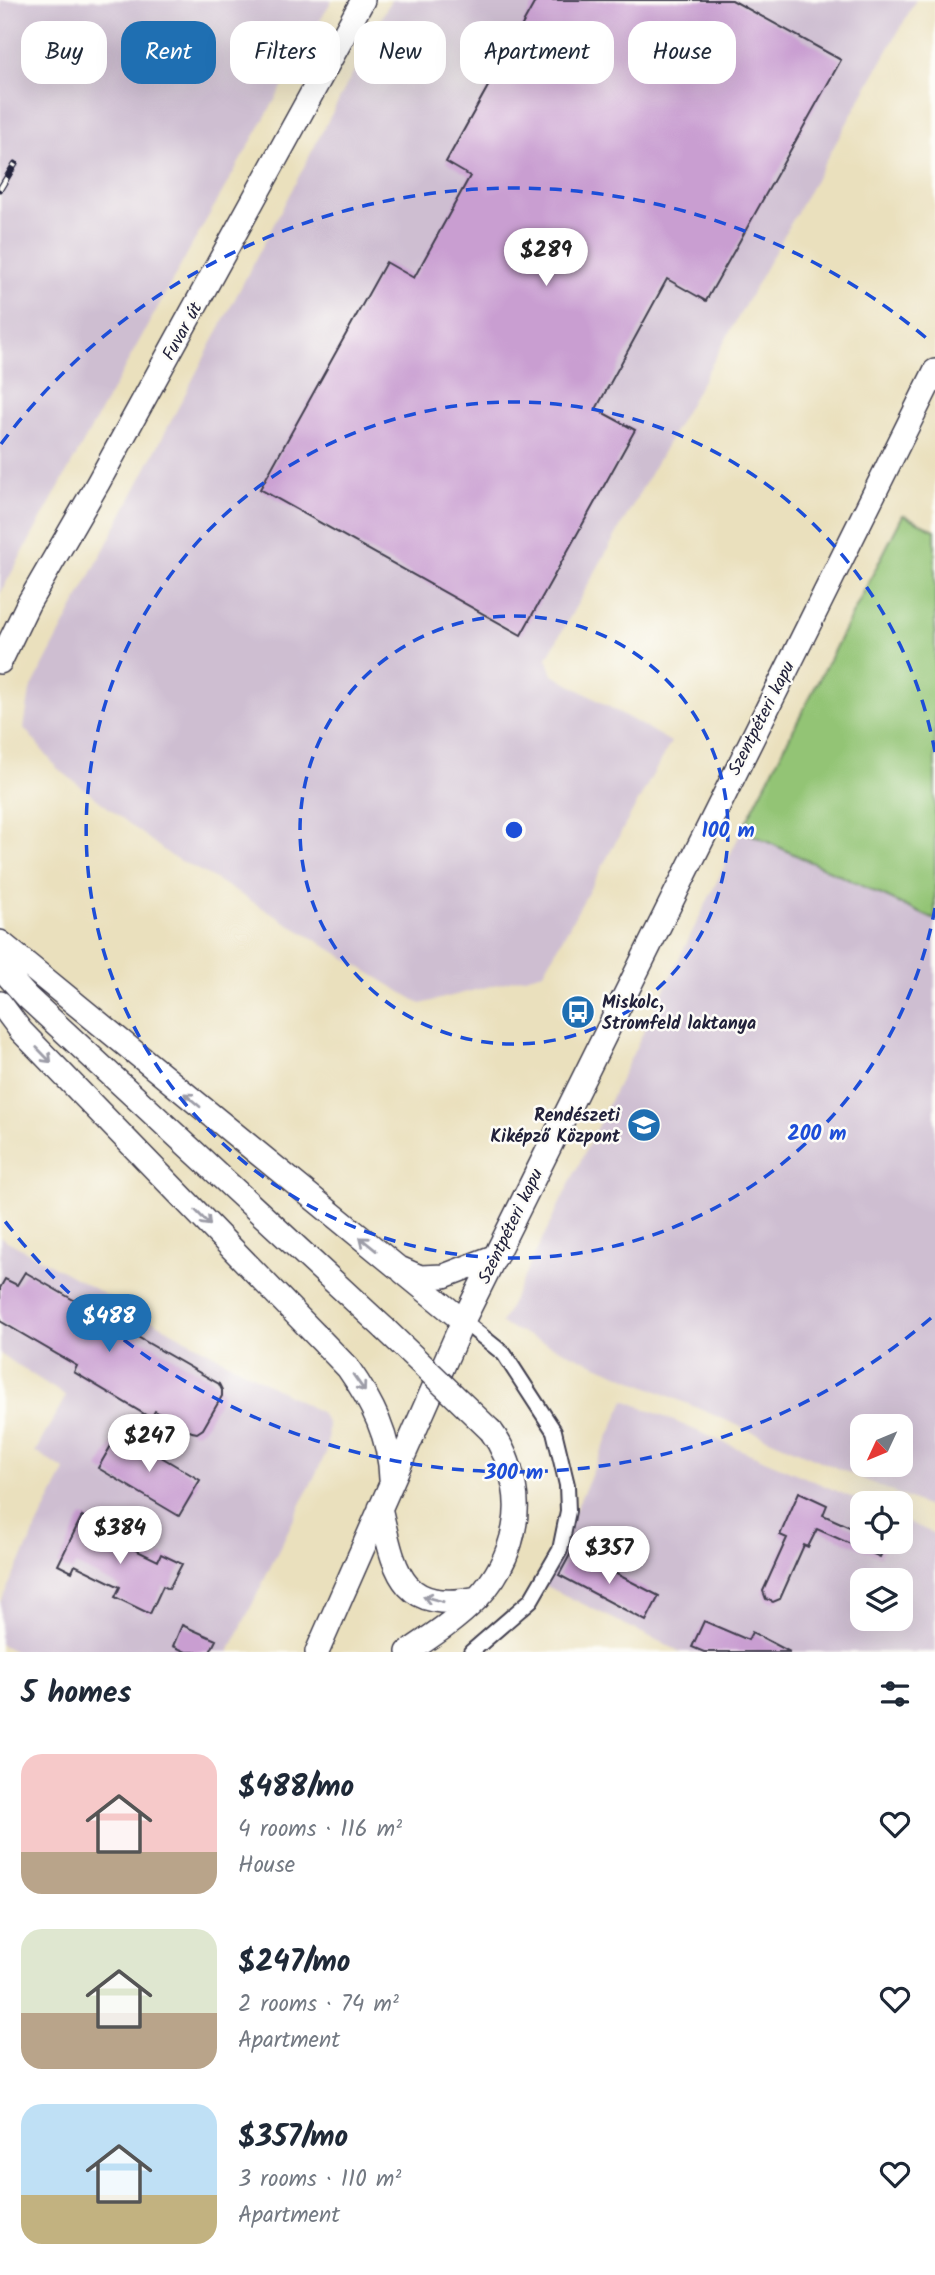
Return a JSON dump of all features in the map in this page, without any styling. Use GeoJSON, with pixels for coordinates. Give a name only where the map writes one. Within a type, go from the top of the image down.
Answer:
{"type":"FeatureCollection","features":[{"type":"Feature","properties":{"kind":"main road","name":"Fuvar út"},"geometry":{"type":"LineString","coordinates":[[0,662],[28,604],[98,483],[363,0]]}},
{"type":"Feature","properties":{"kind":"main road","name":"Szentpéteri kapu"},"geometry":{"type":"LineString","coordinates":[[317,1647],[463,1321],[935,371]]}},
{"type":"Feature","properties":{"kind":"main road"},"geometry":{"type":"LineString","coordinates":[[0,942],[463,1321]]}},
{"type":"Feature","properties":{"kind":"main road"},"geometry":{"type":"LineString","coordinates":[[0,967],[27,998],[385,1329],[491,1431],[509,1460],[516,1493],[516,1515],[507,1556],[499,1573],[478,1598],[449,1625],[408,1652]]}},
{"type":"Feature","properties":{"kind":"main road"},"geometry":{"type":"LineString","coordinates":[[0,1003],[21,1031],[348,1368],[369,1398],[377,1418],[391,1455],[392,1482]]}},
{"type":"Feature","properties":{"kind":"main road"},"geometry":{"type":"LineString","coordinates":[[397,1267],[420,1277],[444,1276],[496,1256]]}},
{"type":"Feature","properties":{"kind":"main road"},"geometry":{"type":"LineString","coordinates":[[380,1508],[399,1574],[408,1587],[425,1598],[445,1603],[478,1598]]}},
{"type":"Feature","properties":{"kind":"street"},"geometry":{"type":"LineString","coordinates":[[463,1321],[504,1354],[554,1431],[567,1485],[568,1511],[560,1550],[531,1600],[471,1652]]}},
{"type":"Feature","properties":{"kind":"shaded area"},"geometry":{"type":"Polygon","coordinates":[[[0,0],[332,0],[320,21],[230,21],[230,84],[284,84],[0,594],[0,0]]]}},
{"type":"Feature","properties":{"kind":"shaded area"},"geometry":{"type":"Polygon","coordinates":[[[391,0],[916,0],[547,658],[553,675],[671,742],[544,972],[421,1004],[210,876],[171,856],[57,768],[24,728],[30,691],[354,71],[354,84],[446,84],[446,21],[380,21],[391,0]]]}},
{"type":"Feature","properties":{"kind":"shaded area"},"geometry":{"type":"Polygon","coordinates":[[[742,830],[935,920],[935,1510],[913,1501],[913,1491],[891,1491],[858,1477],[914,1477],[914,1414],[850,1414],[850,1474],[501,1324],[742,830]]]}},
{"type":"Feature","properties":{"kind":"shaded area"},"geometry":{"type":"Polygon","coordinates":[[[0,1237],[321,1413],[328,1424],[327,1451],[229,1652],[16,1652],[0,1644],[0,1603],[65,1470],[35,1452],[66,1396],[0,1354],[0,1237]]]}},
{"type":"Feature","properties":{"kind":"shaded area"},"geometry":{"type":"Polygon","coordinates":[[[625,1400],[850,1497],[850,1554],[913,1554],[913,1524],[935,1534],[935,1652],[681,1652],[542,1584],[625,1400]]]}},
{"type":"Feature","properties":{"kind":"green space"},"geometry":{"type":"Polygon","coordinates":[[[903,515],[935,530],[935,920],[742,830],[903,515]]]}},
{"type":"Feature","properties":{"kind":"building"},"geometry":{"type":"Polygon","coordinates":[[[536,0],[732,0],[841,60],[706,301],[667,279],[596,409],[635,430],[521,635],[260,489],[386,262],[414,278],[470,176],[446,162],[489,84],[614,84],[614,21],[524,21],[536,0]]]}},
{"type":"Feature","properties":{"kind":"building"},"geometry":{"type":"Polygon","coordinates":[[[25,1272],[219,1384],[222,1396],[203,1429],[197,1433],[192,1432],[155,1411],[151,1418],[74,1372],[77,1366],[0,1321],[0,1288],[5,1279],[17,1285],[25,1272]]]}},
{"type":"Feature","properties":{"kind":"building"},"geometry":{"type":"Polygon","coordinates":[[[119,1432],[200,1480],[179,1516],[98,1468],[119,1432]]]}},
{"type":"Feature","properties":{"kind":"building"},"geometry":{"type":"Polygon","coordinates":[[[799,1492],[827,1505],[823,1515],[850,1527],[850,1544],[817,1529],[808,1547],[804,1545],[780,1599],[773,1602],[766,1599],[763,1591],[787,1538],[780,1535],[799,1492]]]}},
{"type":"Feature","properties":{"kind":"building"},"geometry":{"type":"Polygon","coordinates":[[[82,1516],[93,1522],[90,1528],[158,1561],[161,1554],[182,1564],[169,1589],[163,1586],[150,1614],[115,1597],[120,1587],[75,1565],[72,1572],[58,1565],[82,1516]]]}},
{"type":"Feature","properties":{"kind":"building"},"geometry":{"type":"Polygon","coordinates":[[[572,1551],[659,1596],[646,1621],[559,1575],[572,1551]]]}},
{"type":"Feature","properties":{"kind":"building"},"geometry":{"type":"Polygon","coordinates":[[[704,1621],[748,1640],[752,1632],[790,1652],[704,1652],[692,1647],[704,1621]]]}},
{"type":"Feature","properties":{"kind":"building"},"geometry":{"type":"Polygon","coordinates":[[[182,1625],[216,1640],[210,1652],[186,1652],[173,1646],[182,1625]]]}},
{"type":"Feature","properties":{"kind":"railway"},"geometry":{"type":"LineString","coordinates":[[0,189],[15,164]]}},
{"type":"Feature","properties":{"kind":"place","name":"Miskolc, Stromfeld laktanya"},"geometry":{"type":"Point","coordinates":[578,1012]}},
{"type":"Feature","properties":{"kind":"place","name":"Rendészeti Kiképző Központ"},"geometry":{"type":"Point","coordinates":[644,1125]}}]}
